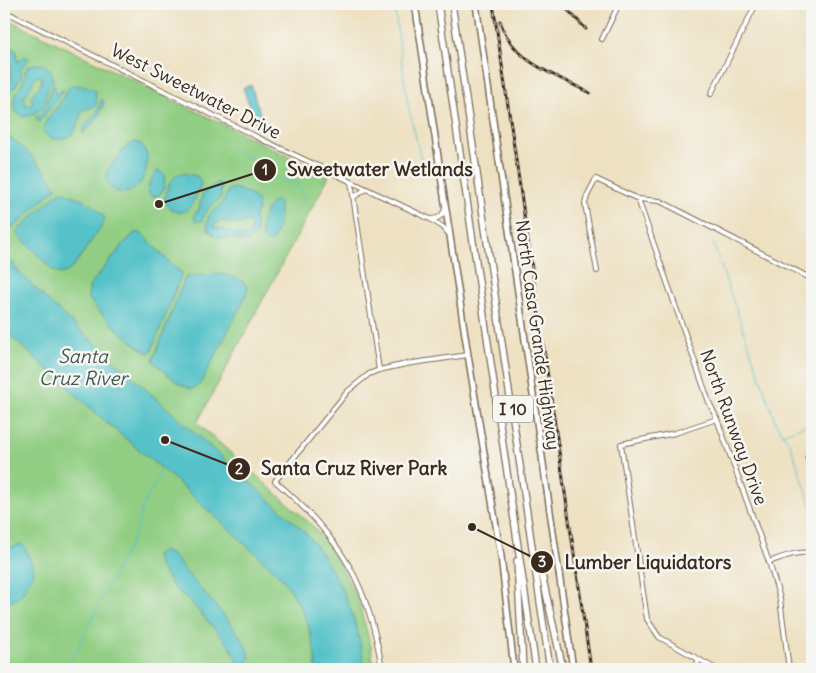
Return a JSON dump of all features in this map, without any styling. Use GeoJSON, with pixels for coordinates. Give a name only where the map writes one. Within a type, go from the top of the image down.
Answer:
{"type":"FeatureCollection","features":[{"type":"Feature","properties":{"kind":"highway","name":"I 10"},"geometry":{"type":"LineString","coordinates":[[438,4],[536,669]]}},
{"type":"Feature","properties":{"kind":"highway","name":"I 10"},"geometry":{"type":"LineString","coordinates":[[452,4],[550,669]]}},
{"type":"Feature","properties":{"kind":"highway"},"geometry":{"type":"LineString","coordinates":[[529,517],[563,669]]}},
{"type":"Feature","properties":{"kind":"highway"},"geometry":{"type":"LineString","coordinates":[[514,524],[523,669]]}},
{"type":"Feature","properties":{"kind":"main road"},"geometry":{"type":"LineString","coordinates":[[415,4],[468,355],[501,556],[514,669]]}},
{"type":"Feature","properties":{"kind":"main road","name":"North Casa Grande Highway"},"geometry":{"type":"LineString","coordinates":[[476,4],[574,669]]}},
{"type":"Feature","properties":{"kind":"street"},"geometry":{"type":"LineString","coordinates":[[602,39],[619,4]]}},
{"type":"Feature","properties":{"kind":"street"},"geometry":{"type":"LineString","coordinates":[[711,94],[756,4]]}},
{"type":"Feature","properties":{"kind":"street","name":"West Sweetwater Drive"},"geometry":{"type":"LineString","coordinates":[[4,11],[265,142],[430,220],[443,227],[450,236]]}},
{"type":"Feature","properties":{"kind":"street"},"geometry":{"type":"LineString","coordinates":[[597,271],[585,204],[596,179],[638,199],[660,201],[811,277]]}},
{"type":"Feature","properties":{"kind":"street"},"geometry":{"type":"LineString","coordinates":[[350,181],[354,196],[379,370]]}},
{"type":"Feature","properties":{"kind":"street"},"geometry":{"type":"LineString","coordinates":[[354,196],[366,189]]}},
{"type":"Feature","properties":{"kind":"street","name":"North Runway Drive"},"geometry":{"type":"LineString","coordinates":[[638,199],[768,562],[780,600],[789,669]]}},
{"type":"Feature","properties":{"kind":"street"},"geometry":{"type":"LineString","coordinates":[[430,220],[440,217],[446,207]]}},
{"type":"Feature","properties":{"kind":"street"},"geometry":{"type":"LineString","coordinates":[[382,669],[368,607],[359,583],[325,530],[296,498],[275,481],[358,381],[379,370],[468,355]]}},
{"type":"Feature","properties":{"kind":"street"},"geometry":{"type":"LineString","coordinates":[[716,669],[659,636],[647,620],[621,444],[676,433],[717,419]]}},
{"type":"Feature","properties":{"kind":"street"},"geometry":{"type":"LineString","coordinates":[[768,562],[793,554],[812,553]]}},
{"type":"Feature","properties":{"kind":"street"},"geometry":{"type":"LineString","coordinates":[[694,669],[699,660]]}},
{"type":"Feature","properties":{"kind":"green space"},"geometry":{"type":"Polygon","coordinates":[[[7,19],[329,176],[197,423],[312,525],[334,554],[357,597],[371,646],[374,669],[4,669],[4,21],[7,19]]]}},
{"type":"Feature","properties":{"kind":"water"},"geometry":{"type":"Polygon","coordinates":[[[4,41],[8,51],[9,64],[8,77],[4,86],[4,41]]]}},
{"type":"Feature","properties":{"kind":"water"},"geometry":{"type":"Polygon","coordinates":[[[13,47],[16,49],[17,61],[20,61],[25,56],[29,59],[21,69],[21,78],[7,97],[4,94],[11,80],[11,54],[13,47]]]}},
{"type":"Feature","properties":{"kind":"water"},"geometry":{"type":"Polygon","coordinates":[[[36,64],[44,65],[51,70],[53,82],[48,88],[40,110],[24,117],[16,112],[14,100],[24,78],[25,71],[29,66],[36,64]],[[41,77],[34,78],[24,98],[26,106],[32,104],[32,95],[41,83],[41,77]]]}},
{"type":"Feature","properties":{"kind":"water"},"geometry":{"type":"Polygon","coordinates":[[[55,84],[55,94],[64,90],[40,121],[38,121],[36,117],[44,110],[55,84]]]}},
{"type":"Feature","properties":{"kind":"water"},"geometry":{"type":"Polygon","coordinates":[[[71,85],[86,86],[95,90],[97,103],[94,107],[82,110],[79,122],[72,135],[53,139],[43,131],[48,118],[71,85]]]}},
{"type":"Feature","properties":{"kind":"water"},"geometry":{"type":"Polygon","coordinates":[[[251,85],[263,123],[256,125],[243,88],[251,85]]]}},
{"type":"Feature","properties":{"kind":"water"},"geometry":{"type":"Polygon","coordinates":[[[102,99],[104,102],[99,116],[83,134],[84,127],[97,112],[102,99]]]}},
{"type":"Feature","properties":{"kind":"water"},"geometry":{"type":"Polygon","coordinates":[[[4,135],[11,138],[33,158],[56,188],[13,228],[4,216],[4,135]]]}},
{"type":"Feature","properties":{"kind":"water"},"geometry":{"type":"Polygon","coordinates":[[[134,142],[141,144],[147,156],[147,165],[142,180],[136,188],[129,192],[115,190],[107,180],[108,170],[119,157],[121,151],[134,142]]]}},
{"type":"Feature","properties":{"kind":"water"},"geometry":{"type":"Polygon","coordinates":[[[158,170],[165,175],[164,189],[159,195],[151,197],[148,189],[151,180],[158,170]]]}},
{"type":"Feature","properties":{"kind":"water"},"geometry":{"type":"Polygon","coordinates":[[[182,173],[197,176],[201,183],[192,204],[182,212],[177,212],[164,201],[172,180],[182,173]]]}},
{"type":"Feature","properties":{"kind":"water"},"geometry":{"type":"Polygon","coordinates":[[[217,183],[221,184],[221,198],[209,208],[202,221],[195,221],[195,213],[198,212],[203,193],[217,183]]]}},
{"type":"Feature","properties":{"kind":"water"},"geometry":{"type":"Polygon","coordinates":[[[234,188],[248,193],[257,200],[258,210],[254,218],[256,232],[247,242],[230,237],[217,237],[209,231],[207,225],[209,215],[223,203],[228,190],[234,188]],[[221,221],[215,223],[214,227],[247,237],[250,236],[251,225],[248,221],[238,224],[221,221]]]}},
{"type":"Feature","properties":{"kind":"water"},"geometry":{"type":"Polygon","coordinates":[[[60,191],[92,206],[98,210],[105,220],[73,267],[64,273],[57,273],[48,266],[16,232],[60,191]]]}},
{"type":"Feature","properties":{"kind":"water"},"geometry":{"type":"Polygon","coordinates":[[[276,200],[279,202],[279,217],[277,230],[271,243],[262,238],[261,228],[266,211],[276,200]]]}},
{"type":"Feature","properties":{"kind":"water"},"geometry":{"type":"Polygon","coordinates":[[[136,232],[142,234],[182,273],[152,350],[148,353],[115,327],[88,297],[91,284],[126,241],[136,232]]]}},
{"type":"Feature","properties":{"kind":"water","name":"Santa Cruz River"},"geometry":{"type":"Polygon","coordinates":[[[4,253],[18,271],[51,304],[303,530],[326,561],[344,595],[357,631],[364,669],[316,669],[310,630],[294,595],[278,574],[174,479],[106,422],[4,330],[4,253]]]}},
{"type":"Feature","properties":{"kind":"water"},"geometry":{"type":"Polygon","coordinates":[[[215,274],[238,279],[246,284],[248,288],[243,302],[202,381],[198,386],[191,389],[178,383],[153,360],[185,278],[215,274]]]}},
{"type":"Feature","properties":{"kind":"water"},"geometry":{"type":"Polygon","coordinates":[[[21,544],[25,548],[33,566],[33,572],[18,598],[4,605],[4,583],[6,578],[4,553],[7,549],[21,544]]]}},
{"type":"Feature","properties":{"kind":"water"},"geometry":{"type":"Polygon","coordinates":[[[162,551],[172,555],[177,560],[240,636],[250,658],[246,664],[239,664],[230,647],[188,599],[174,588],[158,564],[156,555],[162,551]]]}},
{"type":"Feature","properties":{"kind":"waterway"},"geometry":{"type":"LineString","coordinates":[[394,4],[407,100],[422,164],[429,168]]}},
{"type":"Feature","properties":{"kind":"waterway"},"geometry":{"type":"LineString","coordinates":[[230,150],[258,161],[275,179],[295,183],[301,189],[305,201]]}},
{"type":"Feature","properties":{"kind":"waterway"},"geometry":{"type":"LineString","coordinates":[[505,173],[509,178],[510,184]]}},
{"type":"Feature","properties":{"kind":"waterway"},"geometry":{"type":"LineString","coordinates":[[713,243],[776,423],[790,444],[812,508]]}},
{"type":"Feature","properties":{"kind":"waterway"},"geometry":{"type":"LineString","coordinates":[[782,434],[812,423]]}},
{"type":"Feature","properties":{"kind":"waterway"},"geometry":{"type":"LineString","coordinates":[[67,669],[128,548],[138,526],[142,508],[163,467]]}},
{"type":"Feature","properties":{"kind":"railway"},"geometry":{"type":"LineString","coordinates":[[493,4],[591,669]]}},
{"type":"Feature","properties":{"kind":"railway"},"geometry":{"type":"LineString","coordinates":[[562,4],[586,29]]}},
{"type":"Feature","properties":{"kind":"railway"},"geometry":{"type":"LineString","coordinates":[[500,21],[514,47],[536,66],[590,93]]}},
{"type":"Feature","properties":{"kind":"railway"},"geometry":{"type":"LineString","coordinates":[[806,457],[808,463]]}},
{"type":"Feature","properties":{"kind":"place","name":"Sweetwater Wetlands"},"geometry":{"type":"Point","coordinates":[159,204]}},
{"type":"Feature","properties":{"kind":"place","name":"Santa Cruz River Park"},"geometry":{"type":"Point","coordinates":[165,440]}},
{"type":"Feature","properties":{"kind":"place","name":"Lumber Liquidators"},"geometry":{"type":"Point","coordinates":[472,527]}}]}
